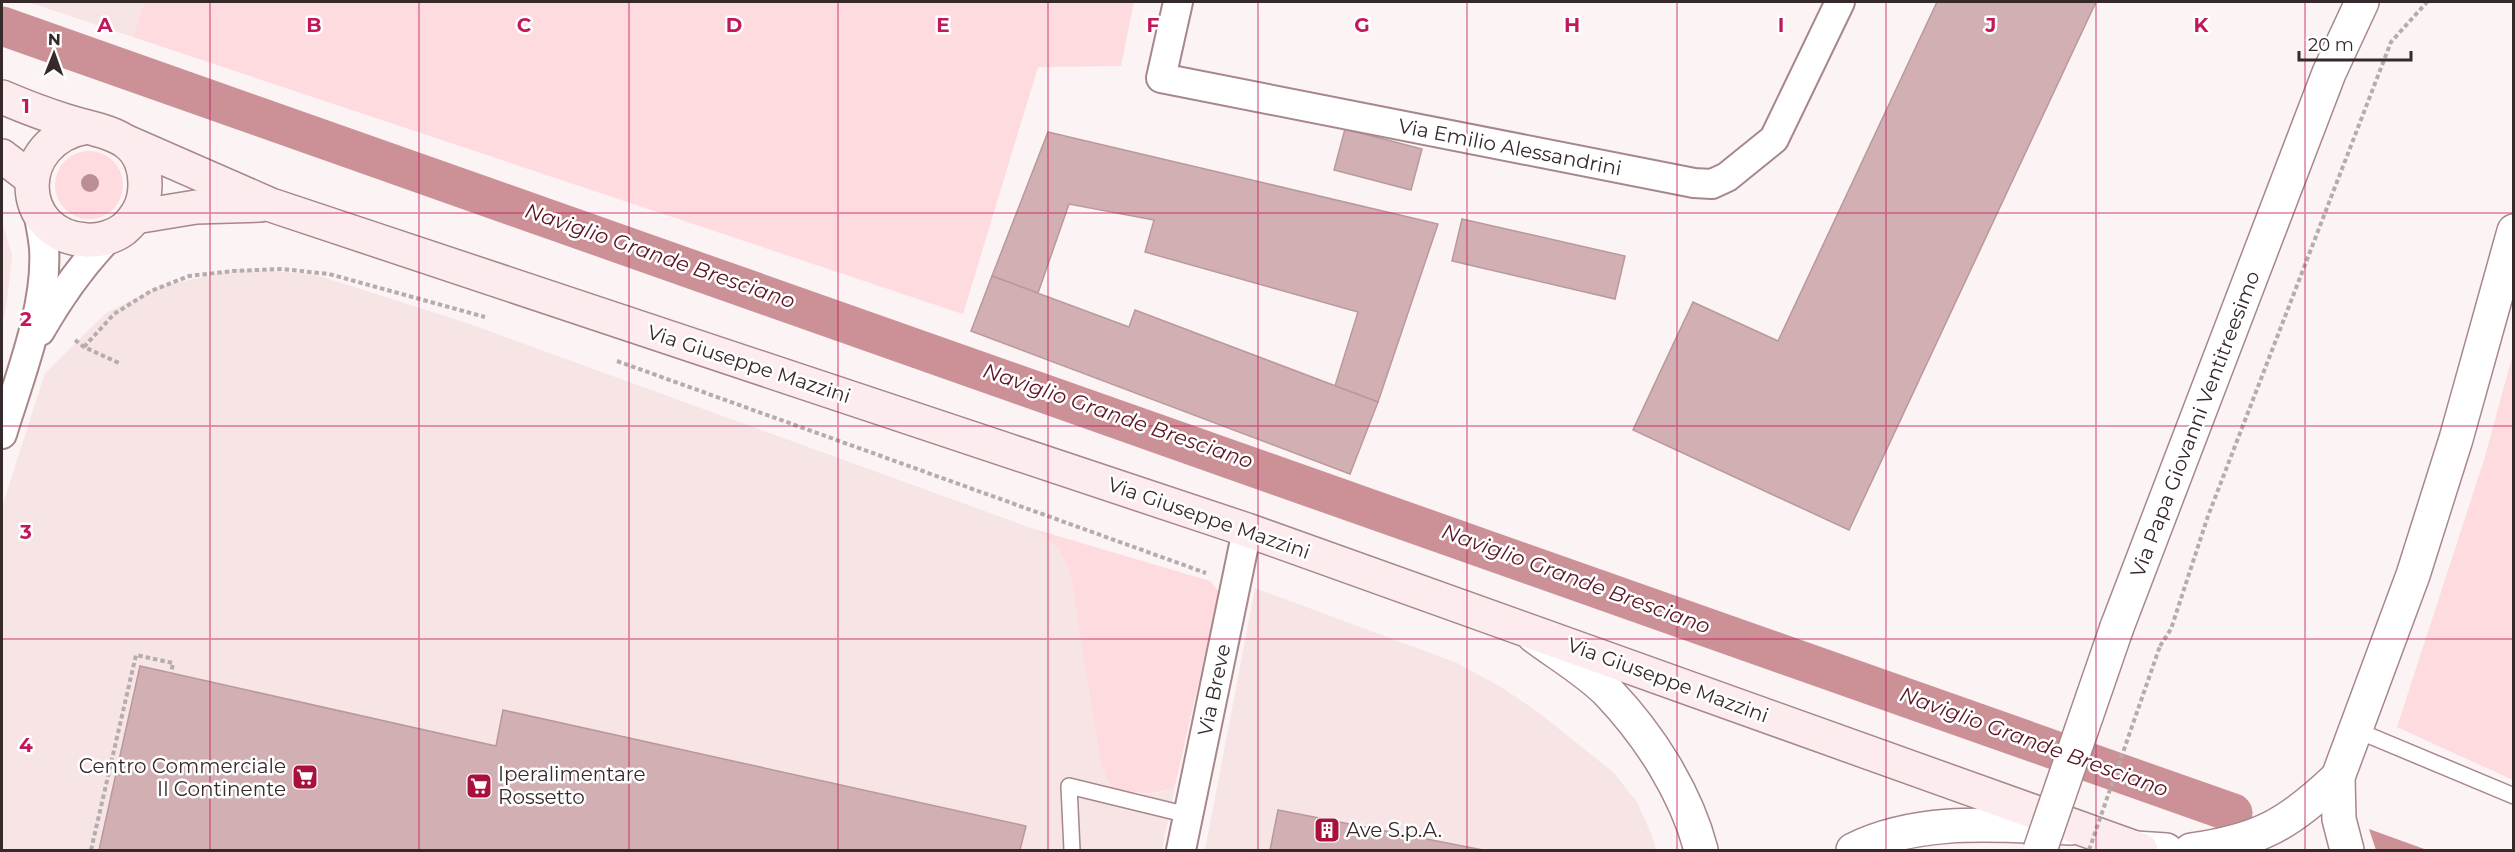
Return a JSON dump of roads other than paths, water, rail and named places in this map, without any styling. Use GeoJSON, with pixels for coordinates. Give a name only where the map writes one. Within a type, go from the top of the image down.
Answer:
{"type":"FeatureCollection","features":[{"type":"Feature","properties":{"kind":"main road"},"geometry":{"type":"LineString","coordinates":[[2,97],[37,112],[115,134],[127,142],[138,155],[144,171],[145,187],[142,203],[135,217],[123,229],[109,237],[93,241],[69,237],[48,224],[38,211],[33,195],[32,179],[36,163],[44,149],[56,138],[70,130],[87,127]]}},
{"type":"Feature","properties":{"kind":"main road","name":"Via Giuseppe Mazzini"},"geometry":{"type":"LineString","coordinates":[[127,142],[271,205],[1248,530],[1523,627],[2085,839],[2148,850]]}},
{"type":"Feature","properties":{"kind":"main road"},"geometry":{"type":"LineString","coordinates":[[2,156],[32,179]]}},
{"type":"Feature","properties":{"kind":"main road","name":"Via Giuseppe Mazzini"},"geometry":{"type":"LineString","coordinates":[[135,217],[196,207],[271,205]]}},
{"type":"Feature","properties":{"kind":"street","name":"Via Emilio Alessandrini"},"geometry":{"type":"LineString","coordinates":[[1178,2],[1161,78],[1694,183],[1712,184],[1727,177],[1774,139],[1840,2]]}},
{"type":"Feature","properties":{"kind":"street","name":"Via Papa Giovanni Ventitreesimo"},"geometry":{"type":"LineString","coordinates":[[2040,850],[2117,627],[2330,73],[2362,2]]}},
{"type":"Feature","properties":{"kind":"street"},"geometry":{"type":"LineString","coordinates":[[2,434],[28,353],[43,278],[44,249],[38,211]]}},
{"type":"Feature","properties":{"kind":"street"},"geometry":{"type":"LineString","coordinates":[[2347,850],[2339,819],[2338,777],[2413,575],[2453,451],[2514,231]]}},
{"type":"Feature","properties":{"kind":"street"},"geometry":{"type":"LineString","coordinates":[[28,353],[64,289],[86,260],[109,237]]}},
{"type":"Feature","properties":{"kind":"street","name":"Via Breve"},"geometry":{"type":"LineString","coordinates":[[1181,850],[1248,530]]}},
{"type":"Feature","properties":{"kind":"street"},"geometry":{"type":"LineString","coordinates":[[1523,627],[1606,690],[1640,730],[1669,774],[1691,821],[1701,850]]}},
{"type":"Feature","properties":{"kind":"street"},"geometry":{"type":"LineString","coordinates":[[2191,850],[2227,846],[2269,831],[2306,808],[2338,777]]}},
{"type":"Feature","properties":{"kind":"street"},"geometry":{"type":"LineString","coordinates":[[1853,850],[1897,834],[1986,825],[2085,839]]}},
{"type":"Feature","properties":{"kind":"lane"},"geometry":{"type":"LineString","coordinates":[[2356,730],[2514,796]]}},
{"type":"Feature","properties":{"kind":"lane"},"geometry":{"type":"LineString","coordinates":[[1072,850],[1069,786],[1188,815]]}},
{"type":"Feature","properties":{"kind":"waterway","name":"Naviglio Grande Bresciano"},"geometry":{"type":"LineString","coordinates":[[2,26],[839,318],[2233,813]]}},
{"type":"Feature","properties":{"kind":"place","name":"Centro Commerciale Il Continente"},"geometry":{"type":"Point","coordinates":[305,777]}},
{"type":"Feature","properties":{"kind":"place","name":"Iperalimentare Rossetto"},"geometry":{"type":"Point","coordinates":[479,786]}},
{"type":"Feature","properties":{"kind":"place","name":"Ave S.p.A."},"geometry":{"type":"Point","coordinates":[1327,830]}}]}
